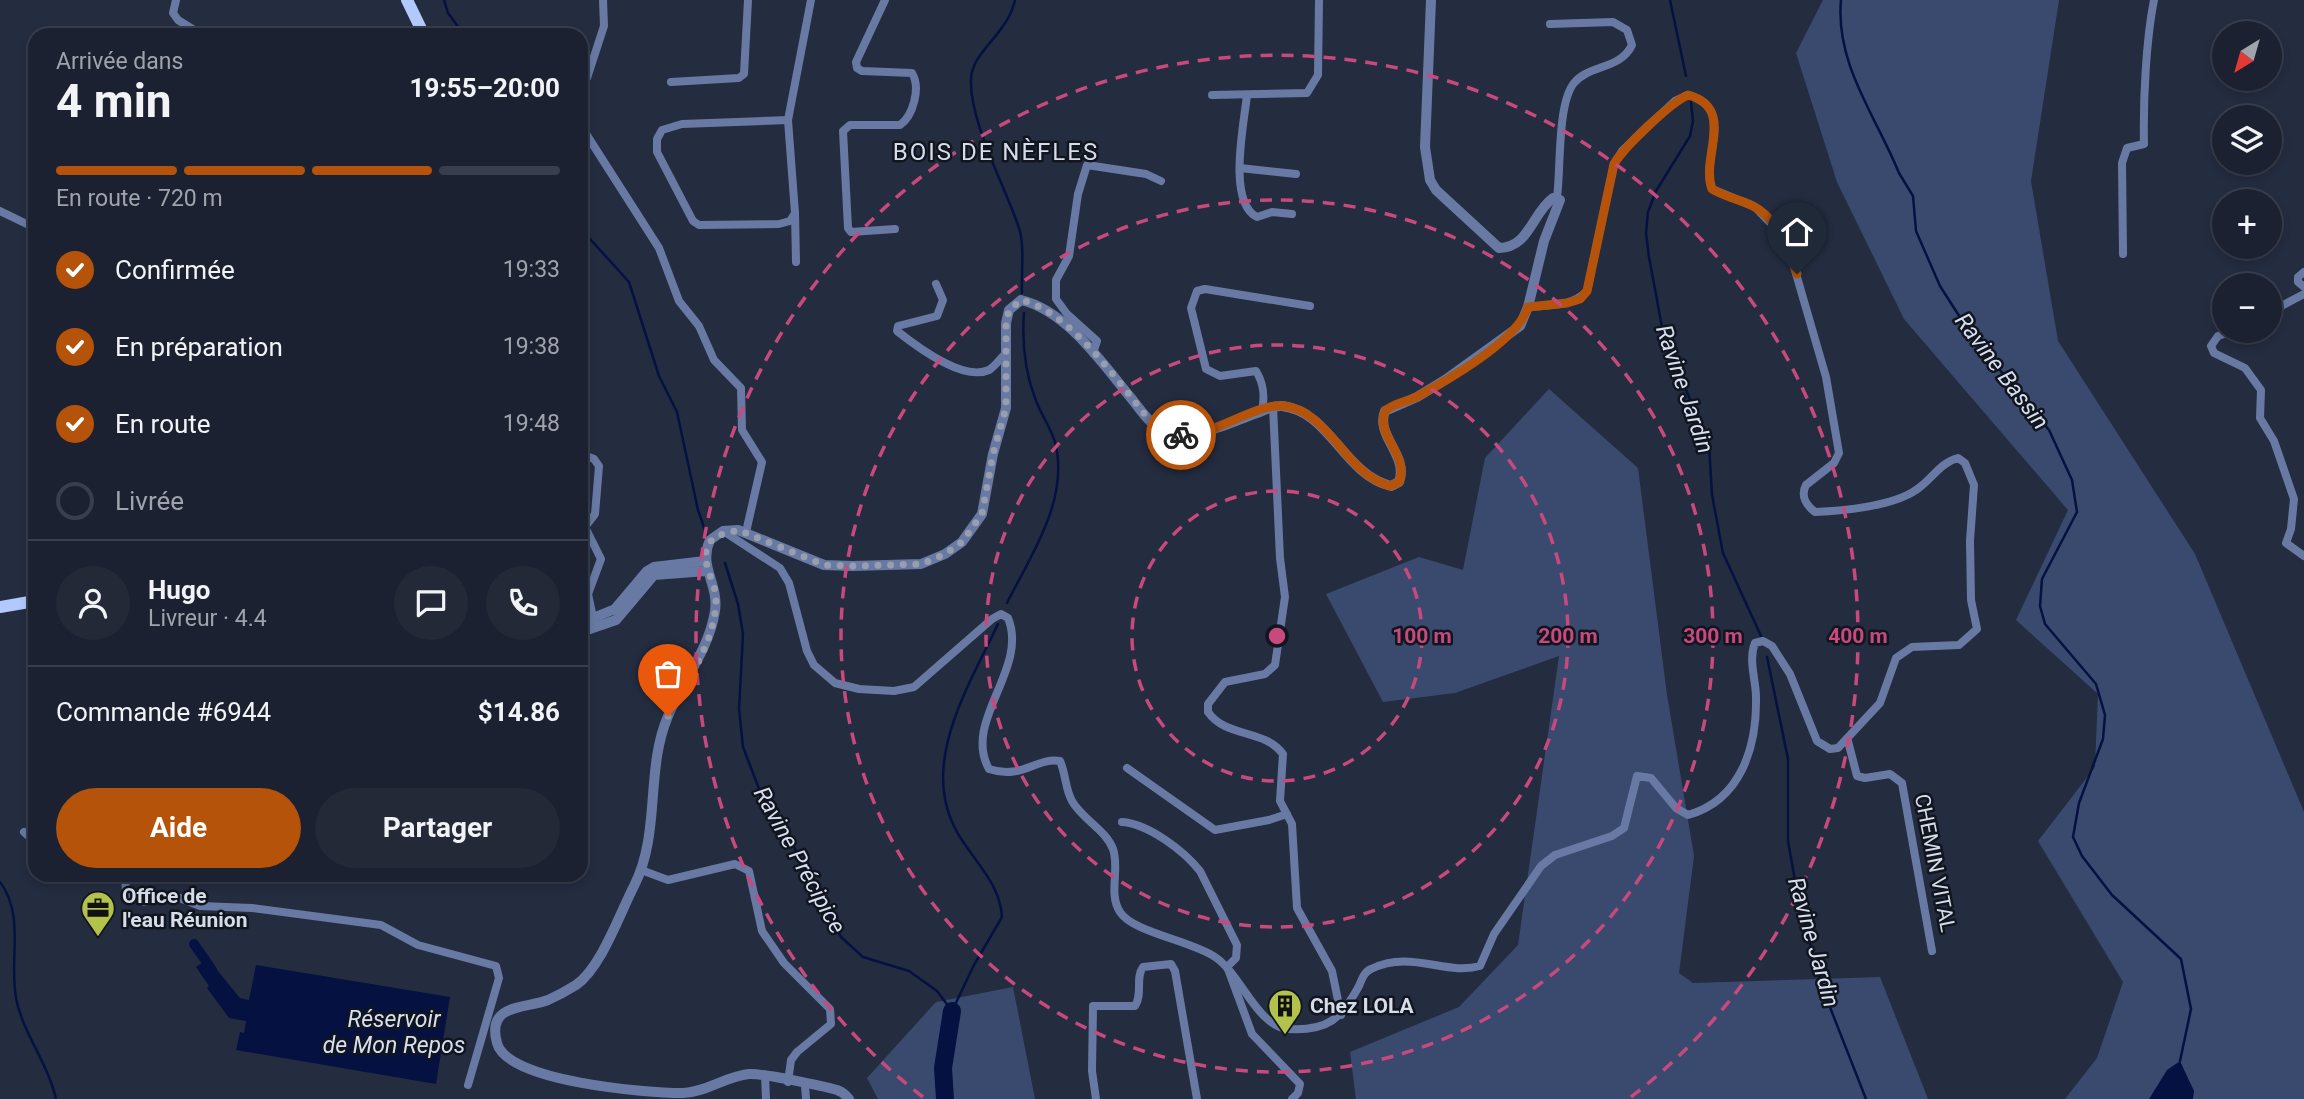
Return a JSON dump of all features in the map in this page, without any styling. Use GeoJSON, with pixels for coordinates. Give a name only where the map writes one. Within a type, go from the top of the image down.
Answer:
{"type":"FeatureCollection","features":[{"type":"Feature","properties":{"kind":"main road"},"geometry":{"type":"LineString","coordinates":[[407,0],[421,28]]}},
{"type":"Feature","properties":{"kind":"main road"},"geometry":{"type":"LineString","coordinates":[[0,607],[28,602]]}},
{"type":"Feature","properties":{"kind":"street"},"geometry":{"type":"LineString","coordinates":[[176,0],[173,13],[178,20],[191,28]]}},
{"type":"Feature","properties":{"kind":"street"},"geometry":{"type":"LineString","coordinates":[[588,75],[604,26],[603,0]]}},
{"type":"Feature","properties":{"kind":"street"},"geometry":{"type":"LineString","coordinates":[[671,82],[739,78],[744,74],[748,0]]}},
{"type":"Feature","properties":{"kind":"street"},"geometry":{"type":"LineString","coordinates":[[796,262],[788,120],[811,0]]}},
{"type":"Feature","properties":{"kind":"street"},"geometry":{"type":"LineString","coordinates":[[885,0],[856,62],[857,68],[862,71],[912,73],[915,78],[912,111],[908,119],[900,125],[850,125],[843,131],[848,228],[851,232],[895,229]]}},
{"type":"Feature","properties":{"kind":"street"},"geometry":{"type":"LineString","coordinates":[[1212,95],[1307,93],[1318,75],[1319,0]]}},
{"type":"Feature","properties":{"kind":"street"},"geometry":{"type":"LineString","coordinates":[[1431,0],[1425,148],[1430,180],[1436,190],[1499,248],[1511,248],[1522,241],[1540,210],[1557,197]]}},
{"type":"Feature","properties":{"kind":"street"},"geometry":{"type":"LineString","coordinates":[[2123,254],[2122,163],[2127,148],[2144,144],[2150,47],[2148,30],[2154,0]]}},
{"type":"Feature","properties":{"kind":"street"},"geometry":{"type":"LineString","coordinates":[[849,1099],[837,1090],[788,1082],[765,1075],[749,1074],[686,1093],[643,1091],[563,1078],[526,1068],[502,1055],[495,1032],[498,1020],[505,1011],[547,1000],[578,984],[593,968],[641,870],[649,840],[659,748],[668,716],[708,640],[714,616],[716,595],[706,566],[710,540],[723,531],[746,532],[824,565],[902,566],[922,564],[945,554],[962,542],[982,514],[993,454],[1006,408],[1005,354],[1009,310],[1021,300],[1044,309],[1093,353],[1151,422],[1174,435],[1188,436],[1268,408],[1297,409],[1310,416],[1353,464],[1382,484],[1391,486],[1399,482],[1403,473],[1397,452],[1384,428],[1385,411],[1417,397],[1485,354],[1520,326],[1528,307],[1544,241],[1559,209],[1557,197],[1560,134],[1570,91],[1574,82],[1621,61],[1632,46],[1627,30],[1613,22],[1550,24]]}},
{"type":"Feature","properties":{"kind":"street"},"geometry":{"type":"LineString","coordinates":[[1247,94],[1238,191],[1249,213],[1257,217],[1272,212],[1292,214]]}},
{"type":"Feature","properties":{"kind":"street"},"geometry":{"type":"LineString","coordinates":[[723,531],[780,568],[789,583],[807,651],[814,665],[842,685],[894,691],[914,687],[992,619],[1001,614],[1008,618],[1012,640],[1006,667],[981,740],[982,756],[989,769],[1001,773],[1017,772],[1052,759],[1060,761],[1073,804],[1113,848],[1116,904],[1121,915],[1134,924],[1213,955],[1227,966],[1261,1014],[1285,1029],[1316,1028],[1341,1016],[1367,971],[1377,966],[1408,961],[1469,969],[1480,966],[1494,934],[1541,866],[1555,855],[1612,836],[1623,828],[1637,776],[1651,778],[1676,808],[1688,815],[1701,811],[1734,785],[1750,757],[1754,739],[1756,697],[1751,652],[1755,643],[1763,641],[1778,653],[1817,741],[1830,749],[1839,748],[1848,741],[1880,703],[1896,658],[1912,647],[1959,645],[1977,629],[1970,600],[1974,485],[1965,463],[1958,458],[1946,461],[1923,484],[1897,501],[1815,512],[1806,503],[1803,491],[1805,485],[1834,463],[1839,453],[1826,377],[1797,274],[1779,232],[1755,207],[1712,189],[1707,178],[1714,143],[1711,111],[1705,102],[1688,95],[1675,101],[1622,151],[1608,182],[1587,291],[1580,299],[1567,303],[1528,307]]}},
{"type":"Feature","properties":{"kind":"street"},"geometry":{"type":"LineString","coordinates":[[788,120],[682,124],[662,130],[657,139],[657,152],[687,214],[699,225],[779,224],[790,221],[795,213]]}},
{"type":"Feature","properties":{"kind":"street"},"geometry":{"type":"LineString","coordinates":[[588,136],[659,248],[679,301],[699,326],[714,360],[741,388],[742,430],[762,462],[746,532]]}},
{"type":"Feature","properties":{"kind":"street"},"geometry":{"type":"LineString","coordinates":[[1093,353],[1097,341],[1067,314],[1056,299],[1056,281],[1069,256],[1078,194],[1087,165],[1146,174],[1161,181]]}},
{"type":"Feature","properties":{"kind":"street"},"geometry":{"type":"LineString","coordinates":[[1240,169],[1296,174]]}},
{"type":"Feature","properties":{"kind":"street"},"geometry":{"type":"LineString","coordinates":[[0,211],[28,225]]}},
{"type":"Feature","properties":{"kind":"street"},"geometry":{"type":"LineString","coordinates":[[2304,272],[2298,277],[2298,282],[2304,287]]}},
{"type":"Feature","properties":{"kind":"street"},"geometry":{"type":"LineString","coordinates":[[936,284],[943,299],[937,316],[907,322],[898,326],[897,331],[940,362],[977,372],[989,369],[1005,354]]}},
{"type":"Feature","properties":{"kind":"street"},"geometry":{"type":"LineString","coordinates":[[1310,306],[1205,289],[1197,291],[1193,298],[1191,308],[1206,369],[1220,376],[1256,371],[1261,380],[1268,408],[1285,597],[1275,665],[1265,674],[1225,682],[1208,704],[1208,712],[1226,727],[1275,743],[1283,754],[1280,801],[1292,824],[1297,908],[1332,971],[1341,1016]]}},
{"type":"Feature","properties":{"kind":"street"},"geometry":{"type":"LineString","coordinates":[[2282,306],[2304,294]]}},
{"type":"Feature","properties":{"kind":"street"},"geometry":{"type":"LineString","coordinates":[[2213,343],[2211,346],[2214,352],[2245,369],[2261,390],[2260,418],[2274,441],[2294,499],[2291,529],[2286,543],[2304,556]]}},
{"type":"Feature","properties":{"kind":"street"},"geometry":{"type":"LineString","coordinates":[[588,457],[599,466],[594,514],[588,523]]}},
{"type":"Feature","properties":{"kind":"street"},"geometry":{"type":"LineString","coordinates":[[588,533],[601,559],[588,594],[595,624]]}},
{"type":"Feature","properties":{"kind":"street"},"geometry":{"type":"LineString","coordinates":[[588,624],[615,620],[654,575],[706,566]]}},
{"type":"Feature","properties":{"kind":"street"},"geometry":{"type":"LineString","coordinates":[[588,628],[595,624]]}},
{"type":"Feature","properties":{"kind":"street","name":"CHEMIN VITAL"},"geometry":{"type":"LineString","coordinates":[[1848,741],[1857,776],[1865,778],[1890,774],[1902,783],[1932,951]]}},
{"type":"Feature","properties":{"kind":"street"},"geometry":{"type":"LineString","coordinates":[[1127,768],[1216,830],[1287,814]]}},
{"type":"Feature","properties":{"kind":"street"},"geometry":{"type":"LineString","coordinates":[[1122,822],[1140,825],[1193,862],[1200,871],[1237,945],[1236,958],[1227,966]]}},
{"type":"Feature","properties":{"kind":"street"},"geometry":{"type":"LineString","coordinates":[[24,832],[28,836]]}},
{"type":"Feature","properties":{"kind":"street"},"geometry":{"type":"LineString","coordinates":[[641,870],[668,880],[735,864],[749,871],[762,931],[784,963],[830,1009],[832,1016],[831,1024],[791,1060],[788,1082]]}},
{"type":"Feature","properties":{"kind":"street"},"geometry":{"type":"LineString","coordinates":[[125,882],[126,893],[144,902],[172,895],[200,906],[253,908],[381,925],[418,945],[496,966],[499,978],[468,1085]]}},
{"type":"Feature","properties":{"kind":"street"},"geometry":{"type":"LineString","coordinates":[[1096,1099],[1092,1071],[1093,1006],[1135,1006],[1139,1000],[1140,972],[1143,967],[1171,964],[1175,971],[1197,1099]]}},
{"type":"Feature","properties":{"kind":"street"},"geometry":{"type":"LineString","coordinates":[[1227,966],[1252,1034],[1300,1084],[1298,1093],[1292,1099]]}},
{"type":"Feature","properties":{"kind":"street"},"geometry":{"type":"LineString","coordinates":[[765,1075],[766,1099]]}},
{"type":"Feature","properties":{"kind":"street"},"geometry":{"type":"LineString","coordinates":[[806,1085],[806,1099]]}},
{"type":"Feature","properties":{"kind":"shaded area"},"geometry":{"type":"Polygon","coordinates":[[[1823,0],[2059,0],[2031,181],[2058,341],[2195,554],[2304,812],[2304,1099],[2065,1099],[2097,1058],[2123,982],[2038,841],[2095,767],[2098,694],[2016,620],[2068,510],[1904,319],[1837,182],[1796,53],[1823,0]]]}},
{"type":"Feature","properties":{"kind":"shaded area"},"geometry":{"type":"Polygon","coordinates":[[[1549,389],[1638,468],[1667,695],[1694,856],[1679,973],[1693,983],[1880,977],[1928,1099],[1356,1099],[1350,1052],[1459,1007],[1518,945],[1559,656],[1455,693],[1383,702],[1326,594],[1419,557],[1463,570],[1485,458],[1549,389]]]}},
{"type":"Feature","properties":{"kind":"shaded area"},"geometry":{"type":"Polygon","coordinates":[[[1013,987],[1035,1099],[878,1099],[867,1078],[936,1002],[1013,987]]]}},
{"type":"Feature","properties":{"kind":"water","name":"Réservoir de Mon Repos"},"geometry":{"type":"Polygon","coordinates":[[[208,959],[240,998],[249,1000],[256,965],[450,997],[436,1084],[236,1050],[246,1021],[229,1018],[207,988],[209,986],[196,967],[208,959]]]}},
{"type":"Feature","properties":{"kind":"water"},"geometry":{"type":"Polygon","coordinates":[[[2180,1061],[2194,1091],[2193,1099],[2149,1099],[2167,1070],[2180,1061]]]}},
{"type":"Feature","properties":{"kind":"waterway","name":"Ravine Précipice"},"geometry":{"type":"LineString","coordinates":[[444,0],[448,13],[459,28]]}},
{"type":"Feature","properties":{"kind":"waterway"},"geometry":{"type":"LineString","coordinates":[[1015,0],[1005,23],[977,60],[971,79],[972,96],[982,134],[1021,235],[1022,293]]}},
{"type":"Feature","properties":{"kind":"waterway","name":"Ravine Jardin"},"geometry":{"type":"LineString","coordinates":[[1670,0],[1686,76]]}},
{"type":"Feature","properties":{"kind":"waterway","name":"Ravine Bassin"},"geometry":{"type":"LineString","coordinates":[[1841,0],[1844,46],[1851,68],[1899,173],[1913,196],[1916,231],[1940,286],[1972,336],[2049,430],[2072,480],[2077,512],[2042,579],[2040,606],[2045,624],[2096,684],[2105,715],[2103,739],[2079,803],[2073,837],[2082,856],[2112,895],[2181,959],[2191,1009],[2180,1061]]}},
{"type":"Feature","properties":{"kind":"waterway","name":"Ravine Jardin"},"geometry":{"type":"LineString","coordinates":[[1691,102],[1693,121],[1690,136],[1656,191],[1648,212],[1646,233],[1649,257],[1664,338],[1709,444],[1712,495],[1723,553],[1761,636]]}},
{"type":"Feature","properties":{"kind":"waterway","name":"Ravine Précipice"},"geometry":{"type":"LineString","coordinates":[[588,237],[629,282],[659,376],[677,412],[698,510],[708,539]]}},
{"type":"Feature","properties":{"kind":"waterway"},"geometry":{"type":"LineString","coordinates":[[1007,603],[1046,526],[1057,484],[1055,442],[1037,404],[1027,367],[1024,313]]}},
{"type":"Feature","properties":{"kind":"waterway","name":"Ravine Précipice"},"geometry":{"type":"LineString","coordinates":[[725,563],[738,604],[743,634],[739,709],[743,747],[761,794],[786,832],[841,937],[863,957],[909,971],[937,991],[952,1011],[974,965],[1002,917],[992,884],[960,837],[948,811],[943,784],[951,729],[961,701],[998,624]]}},
{"type":"Feature","properties":{"kind":"waterway","name":"Ravine Jardin"},"geometry":{"type":"LineString","coordinates":[[1767,657],[1788,759],[1788,841],[1800,909],[1824,992],[1866,1099]]}},
{"type":"Feature","properties":{"kind":"waterway"},"geometry":{"type":"LineString","coordinates":[[0,882],[12,909],[15,938],[14,983],[19,1011],[56,1099]]}},
{"type":"Feature","properties":{"kind":"waterway"},"geometry":{"type":"LineString","coordinates":[[194,944],[212,970]]}},
{"type":"Feature","properties":{"kind":"waterway","name":"Ravine Précipice"},"geometry":{"type":"LineString","coordinates":[[945,1099],[943,1068],[952,1011]]}},
{"type":"Feature","properties":{"kind":"way so far"},"geometry":{"type":"LineString","coordinates":[[668,716],[708,640],[716,609],[716,595],[707,571],[706,549],[710,540],[723,531],[738,530],[758,536],[824,565],[902,566],[922,564],[945,554],[962,542],[974,528],[982,514],[993,454],[1006,408],[1006,323],[1009,310],[1021,300],[1032,302],[1044,309],[1085,344],[1159,429],[1181,435]]}},
{"type":"Feature","properties":{"kind":"place","name":"Office de l'eau Réunion"},"geometry":{"type":"Point","coordinates":[98,938]}},
{"type":"Feature","properties":{"kind":"place","name":"Chez LOLA"},"geometry":{"type":"Point","coordinates":[1285,1036]}},
{"type":"Feature","properties":{"kind":"district","name":"BOIS DE NÈFLES"},"geometry":{"type":"Point","coordinates":[996,152]}},
{"type":"Feature","properties":{"kind":"route"},"geometry":{"type":"LineString","coordinates":[[1181,435],[1188,436],[1273,406],[1297,409],[1310,416],[1353,464],[1382,484],[1391,486],[1399,482],[1403,473],[1402,463],[1384,428],[1385,411],[1417,397],[1485,354],[1520,326],[1528,307],[1580,299],[1587,291],[1608,182],[1614,164],[1622,151],[1675,101],[1688,95],[1705,102],[1711,111],[1714,143],[1707,178],[1712,189],[1728,198],[1755,207],[1765,216],[1779,232],[1797,274]]}}]}
